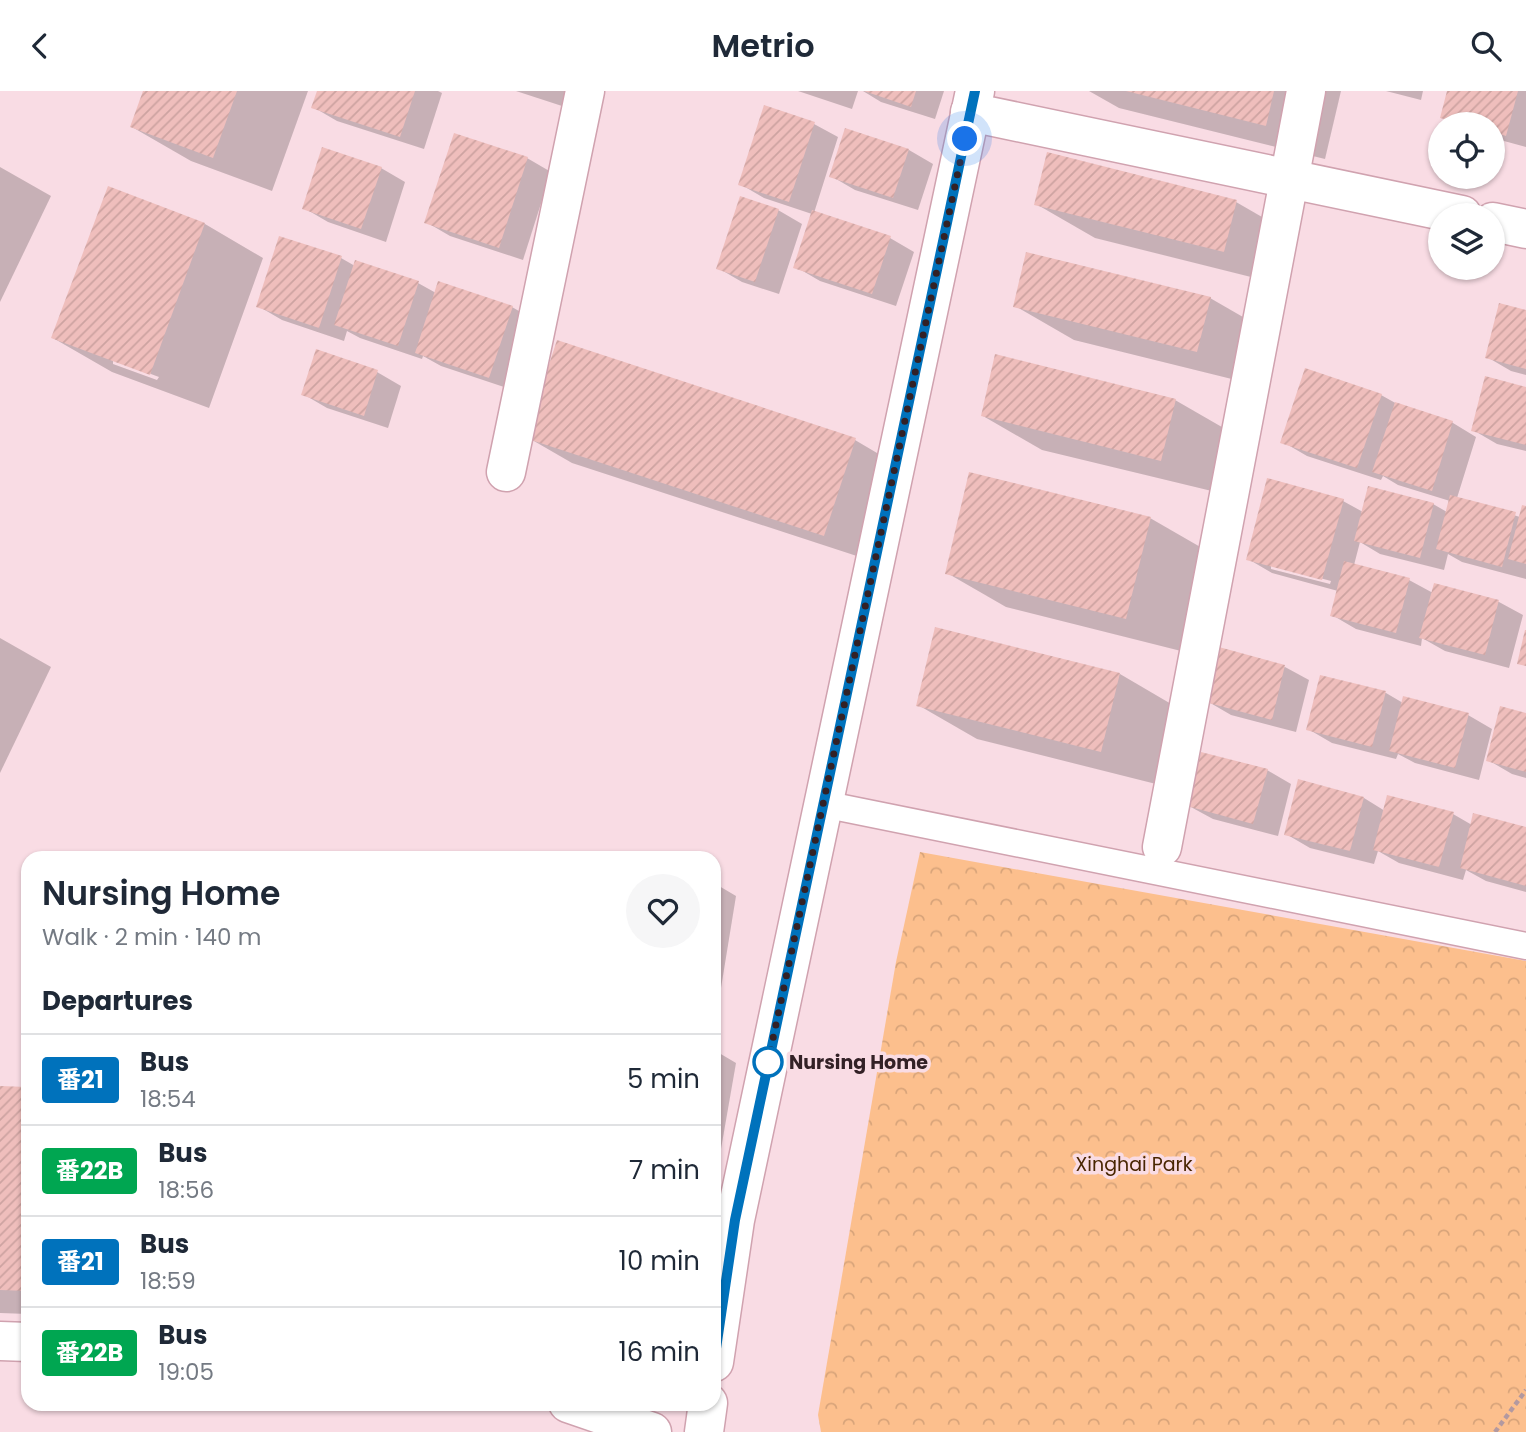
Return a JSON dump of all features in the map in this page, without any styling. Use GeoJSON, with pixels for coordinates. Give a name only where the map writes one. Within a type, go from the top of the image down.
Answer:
{"type":"FeatureCollection","features":[{"type":"Feature","properties":{"kind":"street"},"geometry":{"type":"LineString","coordinates":[[506,473],[584,91]]}},
{"type":"Feature","properties":{"kind":"street"},"geometry":{"type":"LineString","coordinates":[[1162,847],[1306,91]]}},
{"type":"Feature","properties":{"kind":"street"},"geometry":{"type":"LineString","coordinates":[[721,1315],[735,1220],[973,101],[1290,179],[1428,208]]}},
{"type":"Feature","properties":{"kind":"street"},"geometry":{"type":"LineString","coordinates":[[1505,225],[1526,229]]}},
{"type":"Feature","properties":{"kind":"street"},"geometry":{"type":"LineString","coordinates":[[0,1341],[21,1342]]}},
{"type":"Feature","properties":{"kind":"street"},"geometry":{"type":"LineString","coordinates":[[591,1411],[652,1432]]}},
{"type":"Feature","properties":{"kind":"street"},"geometry":{"type":"LineString","coordinates":[[704,1432],[707,1411]]}},
{"type":"Feature","properties":{"kind":"lane"},"geometry":{"type":"LineString","coordinates":[[823,804],[1526,946]]}},
{"type":"Feature","properties":{"kind":"path"},"geometry":{"type":"LineString","coordinates":[[1495,1432],[1526,1390]]}},
{"type":"Feature","properties":{"kind":"green space","name":"Xinghai Park"},"geometry":{"type":"Polygon","coordinates":[[[920,852],[1526,961],[1526,1432],[821,1432],[818,1415],[896,962],[920,852]]]}},
{"type":"Feature","properties":{"kind":"building"},"geometry":{"type":"Polygon","coordinates":[[[143,91],[237,91],[213,158],[130,127],[143,91]]]}},
{"type":"Feature","properties":{"kind":"building"},"geometry":{"type":"Polygon","coordinates":[[[317,91],[415,91],[400,137],[311,108],[317,91]]]}},
{"type":"Feature","properties":{"kind":"building"},"geometry":{"type":"Polygon","coordinates":[[[864,91],[916,91],[911,107],[864,91]]]}},
{"type":"Feature","properties":{"kind":"building"},"geometry":{"type":"Polygon","coordinates":[[[1126,91],[1274,91],[1266,126],[1126,91]]]}},
{"type":"Feature","properties":{"kind":"building"},"geometry":{"type":"Polygon","coordinates":[[[1447,91],[1518,91],[1506,136],[1505,112],[1442,112],[1447,91]]]}},
{"type":"Feature","properties":{"kind":"building"},"geometry":{"type":"Polygon","coordinates":[[[764,105],[815,122],[789,202],[738,185],[764,105]]]}},
{"type":"Feature","properties":{"kind":"building"},"geometry":{"type":"Polygon","coordinates":[[[845,128],[909,149],[893,198],[829,177],[845,128]]]}},
{"type":"Feature","properties":{"kind":"building"},"geometry":{"type":"Polygon","coordinates":[[[454,133],[528,157],[499,248],[424,223],[454,133]]]}},
{"type":"Feature","properties":{"kind":"building"},"geometry":{"type":"Polygon","coordinates":[[[322,147],[382,167],[361,229],[302,209],[322,147]]]}},
{"type":"Feature","properties":{"kind":"building"},"geometry":{"type":"Polygon","coordinates":[[[1047,152],[1237,200],[1224,252],[1034,205],[1047,152]]]}},
{"type":"Feature","properties":{"kind":"building"},"geometry":{"type":"Polygon","coordinates":[[[108,186],[205,223],[150,375],[51,338],[108,186]]]}},
{"type":"Feature","properties":{"kind":"building"},"geometry":{"type":"Polygon","coordinates":[[[740,196],[779,209],[755,282],[716,269],[740,196]]]}},
{"type":"Feature","properties":{"kind":"building"},"geometry":{"type":"Polygon","coordinates":[[[812,210],[891,236],[872,294],[793,268],[812,210]]]}},
{"type":"Feature","properties":{"kind":"building"},"geometry":{"type":"Polygon","coordinates":[[[279,236],[342,256],[319,328],[256,307],[279,236]]]}},
{"type":"Feature","properties":{"kind":"building"},"geometry":{"type":"Polygon","coordinates":[[[1026,252],[1211,297],[1197,352],[1013,307],[1026,252]]]}},
{"type":"Feature","properties":{"kind":"building"},"geometry":{"type":"Polygon","coordinates":[[[355,260],[419,281],[398,346],[334,325],[355,260]]]}},
{"type":"Feature","properties":{"kind":"building"},"geometry":{"type":"Polygon","coordinates":[[[438,281],[513,306],[489,378],[415,353],[438,281]]]}},
{"type":"Feature","properties":{"kind":"building"},"geometry":{"type":"Polygon","coordinates":[[[1499,303],[1526,310],[1526,369],[1485,358],[1499,303]]]}},
{"type":"Feature","properties":{"kind":"building"},"geometry":{"type":"Polygon","coordinates":[[[557,340],[856,438],[824,536],[525,438],[557,340]]]}},
{"type":"Feature","properties":{"kind":"building"},"geometry":{"type":"Polygon","coordinates":[[[316,349],[378,370],[364,416],[301,395],[316,349]]]}},
{"type":"Feature","properties":{"kind":"building"},"geometry":{"type":"Polygon","coordinates":[[[995,354],[1176,399],[1161,461],[981,416],[995,354]]]}},
{"type":"Feature","properties":{"kind":"building"},"geometry":{"type":"Polygon","coordinates":[[[1305,368],[1382,394],[1357,468],[1280,443],[1305,368]]]}},
{"type":"Feature","properties":{"kind":"building"},"geometry":{"type":"Polygon","coordinates":[[[1485,376],[1526,387],[1526,445],[1471,431],[1485,376]]]}},
{"type":"Feature","properties":{"kind":"building"},"geometry":{"type":"Polygon","coordinates":[[[1395,402],[1453,421],[1432,491],[1372,472],[1395,402]]]}},
{"type":"Feature","properties":{"kind":"building"},"geometry":{"type":"Polygon","coordinates":[[[969,472],[1151,517],[1126,619],[945,574],[969,472]]]}},
{"type":"Feature","properties":{"kind":"building"},"geometry":{"type":"Polygon","coordinates":[[[1267,478],[1344,499],[1322,580],[1246,560],[1267,478]]]}},
{"type":"Feature","properties":{"kind":"building"},"geometry":{"type":"Polygon","coordinates":[[[1368,486],[1434,503],[1420,558],[1354,541],[1368,486]]]}},
{"type":"Feature","properties":{"kind":"building"},"geometry":{"type":"Polygon","coordinates":[[[1450,495],[1516,512],[1502,567],[1436,549],[1450,495]]]}},
{"type":"Feature","properties":{"kind":"building"},"geometry":{"type":"Polygon","coordinates":[[[1522,505],[1526,506],[1526,564],[1508,559],[1522,505]]]}},
{"type":"Feature","properties":{"kind":"building"},"geometry":{"type":"Polygon","coordinates":[[[1344,561],[1410,578],[1396,633],[1330,616],[1344,561]]]}},
{"type":"Feature","properties":{"kind":"building"},"geometry":{"type":"Polygon","coordinates":[[[1434,583],[1499,600],[1485,655],[1419,638],[1434,583]]]}},
{"type":"Feature","properties":{"kind":"building"},"geometry":{"type":"Polygon","coordinates":[[[935,627],[1120,673],[1101,752],[916,706],[935,627]]]}},
{"type":"Feature","properties":{"kind":"building"},"geometry":{"type":"Polygon","coordinates":[[[1526,630],[1526,666],[1517,664],[1526,630]]]}},
{"type":"Feature","properties":{"kind":"building"},"geometry":{"type":"Polygon","coordinates":[[[1219,647],[1285,665],[1272,720],[1205,702],[1219,647]]]}},
{"type":"Feature","properties":{"kind":"building"},"geometry":{"type":"Polygon","coordinates":[[[1320,675],[1386,691],[1372,747],[1306,730],[1320,675]]]}},
{"type":"Feature","properties":{"kind":"building"},"geometry":{"type":"Polygon","coordinates":[[[1403,696],[1469,713],[1455,768],[1389,751],[1403,696]]]}},
{"type":"Feature","properties":{"kind":"building"},"geometry":{"type":"Polygon","coordinates":[[[1500,706],[1526,713],[1526,772],[1486,761],[1500,706]]]}},
{"type":"Feature","properties":{"kind":"building"},"geometry":{"type":"Polygon","coordinates":[[[1201,752],[1268,769],[1253,824],[1187,806],[1201,752]]]}},
{"type":"Feature","properties":{"kind":"building"},"geometry":{"type":"Polygon","coordinates":[[[1298,779],[1364,797],[1350,851],[1284,835],[1298,779]]]}},
{"type":"Feature","properties":{"kind":"building"},"geometry":{"type":"Polygon","coordinates":[[[1387,795],[1454,812],[1439,867],[1373,850],[1387,795]]]}},
{"type":"Feature","properties":{"kind":"building"},"geometry":{"type":"Polygon","coordinates":[[[1473,813],[1526,827],[1526,886],[1460,868],[1473,813]]]}},
{"type":"Feature","properties":{"kind":"building"},"geometry":{"type":"Polygon","coordinates":[[[0,1086],[21,1087],[21,1291],[0,1290],[0,1086]]]}},
{"type":"Feature","properties":{"kind":"bus line","name":"番21"},"geometry":{"type":"LineString","coordinates":[[721,1315],[735,1220],[975,91]]}},
{"type":"Feature","properties":{"kind":"place","name":"Nursing Home"},"geometry":{"type":"Point","coordinates":[768,1062]}},
{"type":"Feature","properties":{"kind":"route"},"geometry":{"type":"LineString","coordinates":[[768,1062],[965,139]]}}]}
